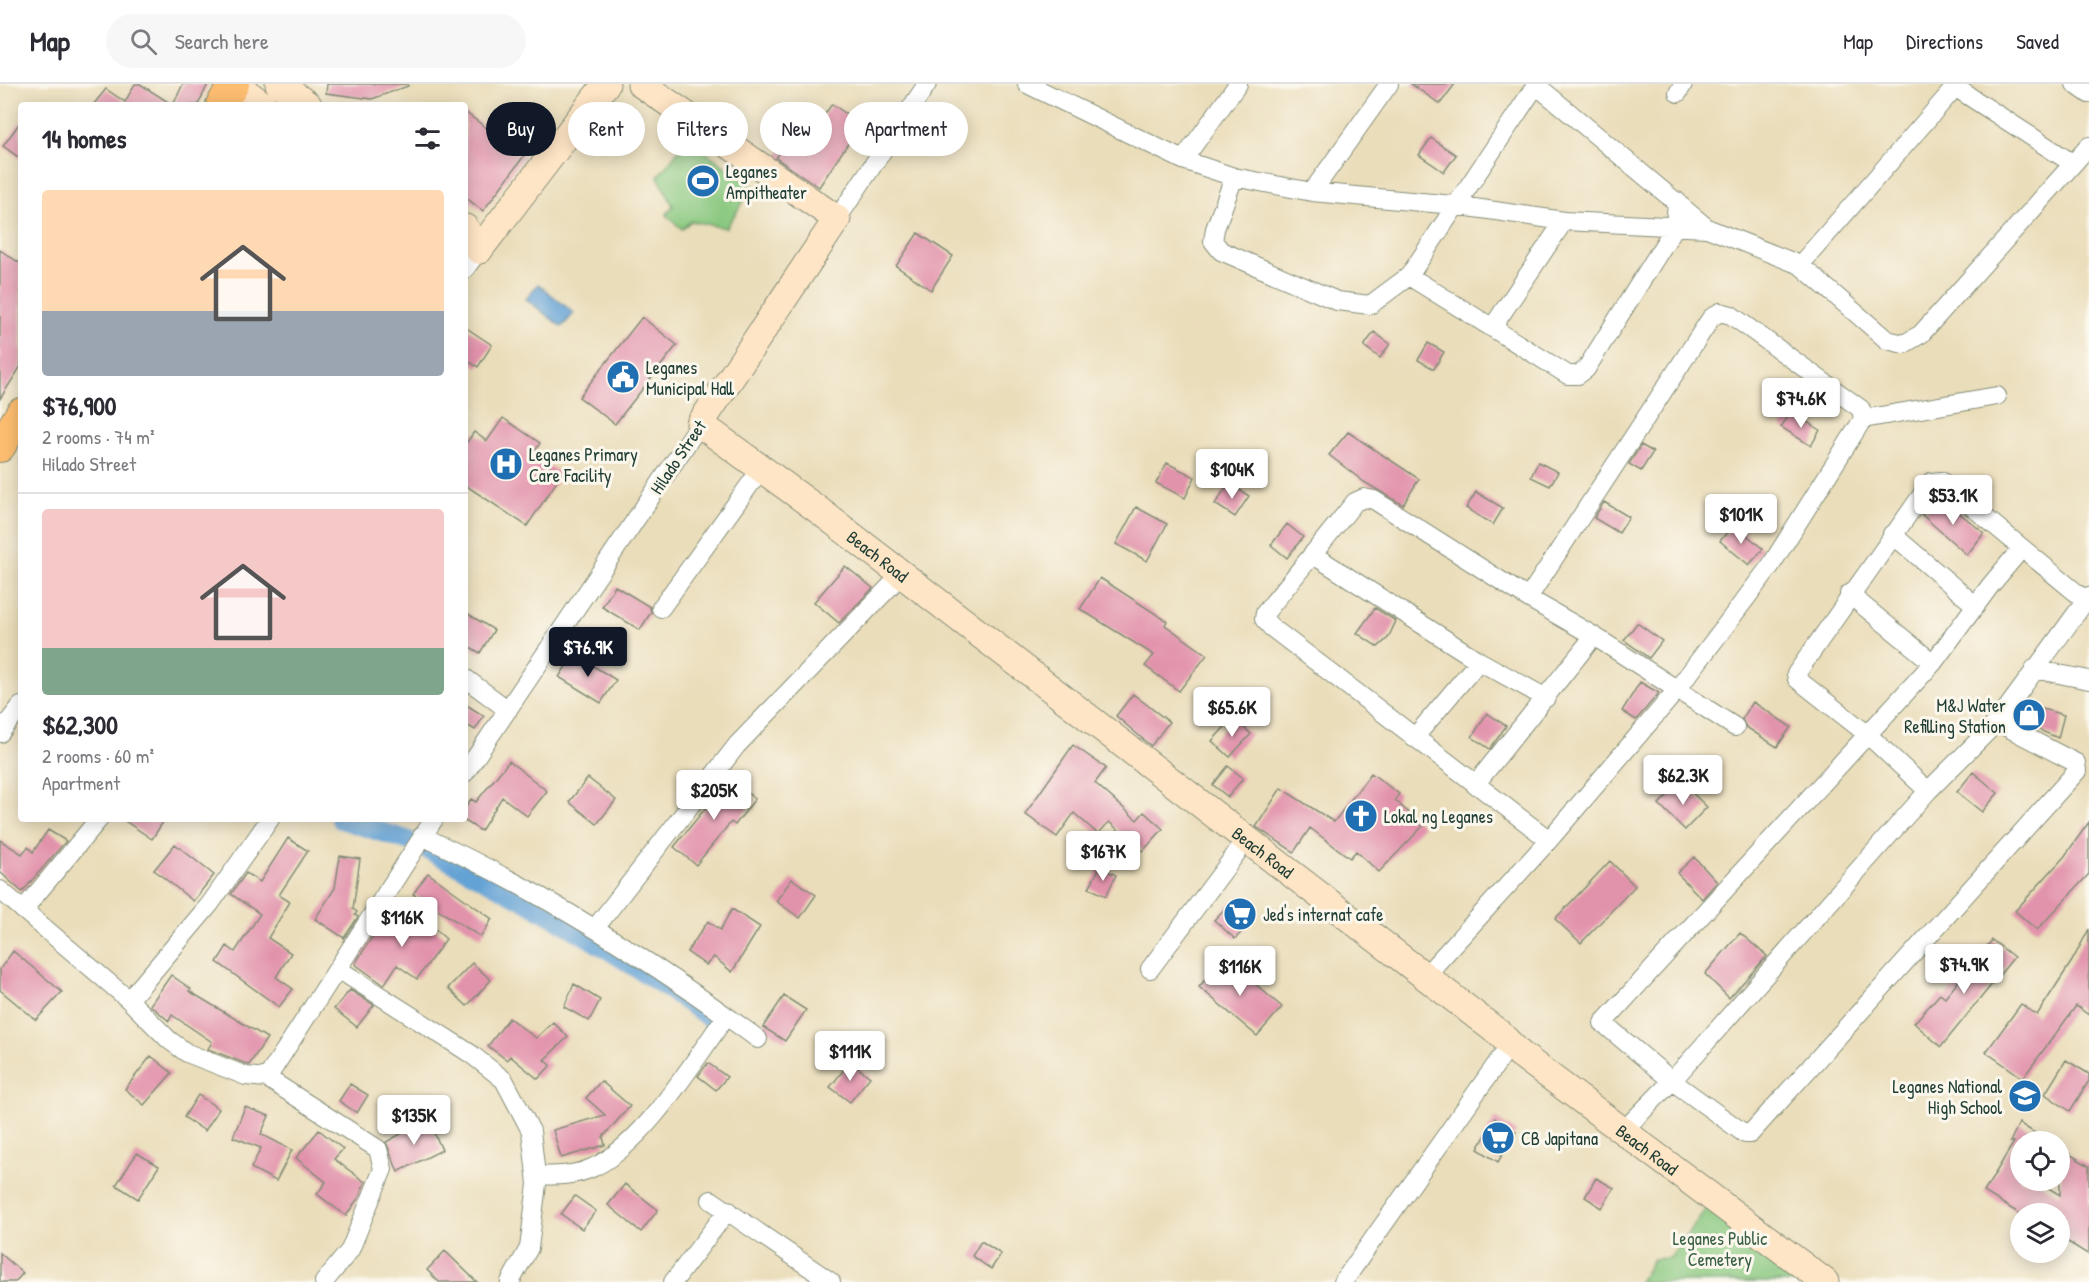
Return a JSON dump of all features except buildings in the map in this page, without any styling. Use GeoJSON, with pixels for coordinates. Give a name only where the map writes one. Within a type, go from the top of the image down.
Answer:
{"type":"FeatureCollection","features":[{"type":"Feature","properties":{"kind":"main road"},"geometry":{"type":"LineString","coordinates":[[223,102],[234,84],[259,102]]}},
{"type":"Feature","properties":{"kind":"main road"},"geometry":{"type":"LineString","coordinates":[[279,84],[304,102]]}},
{"type":"Feature","properties":{"kind":"main road"},"geometry":{"type":"LineString","coordinates":[[468,248],[606,84]]}},
{"type":"Feature","properties":{"kind":"main road"},"geometry":{"type":"LineString","coordinates":[[641,84],[837,219]]}},
{"type":"Feature","properties":{"kind":"main road","name":"Hilado Street"},"geometry":{"type":"LineString","coordinates":[[700,424],[837,219]]}},
{"type":"Feature","properties":{"kind":"main road"},"geometry":{"type":"LineString","coordinates":[[0,447],[18,418]]}},
{"type":"Feature","properties":{"kind":"main road","name":"Beach Road"},"geometry":{"type":"LineString","coordinates":[[700,424],[902,574],[1248,839],[1500,1035],[1509,1046],[1825,1282]]}},
{"type":"Feature","properties":{"kind":"street","name":"Hilado Street"},"geometry":{"type":"LineString","coordinates":[[837,219],[927,84]]}},
{"type":"Feature","properties":{"kind":"street"},"geometry":{"type":"LineString","coordinates":[[1026,84],[1183,160],[1234,177],[1312,192],[1454,205],[1564,221],[1707,228],[1800,265],[1887,340],[1904,344],[1921,334],[2089,146]]}},
{"type":"Feature","properties":{"kind":"street"},"geometry":{"type":"LineString","coordinates":[[1183,160],[1238,84]]}},
{"type":"Feature","properties":{"kind":"street"},"geometry":{"type":"LineString","coordinates":[[1312,192],[1389,84]]}},
{"type":"Feature","properties":{"kind":"street"},"geometry":{"type":"LineString","coordinates":[[1234,177],[1215,229],[1213,241],[1221,252],[1337,301],[1370,305],[1408,276],[1535,84],[1707,228]]}},
{"type":"Feature","properties":{"kind":"street"},"geometry":{"type":"LineString","coordinates":[[2075,84],[2089,94]]}},
{"type":"Feature","properties":{"kind":"street"},"geometry":{"type":"LineString","coordinates":[[1800,265],[1957,86],[2072,163]]}},
{"type":"Feature","properties":{"kind":"street"},"geometry":{"type":"LineString","coordinates":[[1408,276],[1568,375],[1578,375],[1586,369],[1675,226],[1677,201]]}},
{"type":"Feature","properties":{"kind":"street"},"geometry":{"type":"LineString","coordinates":[[1492,328],[1564,221]]}},
{"type":"Feature","properties":{"kind":"street"},"geometry":{"type":"LineString","coordinates":[[1425,976],[1549,840],[1676,691],[1771,565],[1863,419],[1862,409],[1731,315],[1720,312],[1711,318],[1528,598]]}},
{"type":"Feature","properties":{"kind":"street"},"geometry":{"type":"LineString","coordinates":[[1863,419],[1997,396]]}},
{"type":"Feature","properties":{"kind":"street","name":"Hilado Street"},"geometry":{"type":"LineString","coordinates":[[468,769],[700,424]]}},
{"type":"Feature","properties":{"kind":"street"},"geometry":{"type":"LineString","coordinates":[[661,608],[761,469]]}},
{"type":"Feature","properties":{"kind":"street"},"geometry":{"type":"LineString","coordinates":[[1624,1131],[1672,1081],[1929,791],[1997,722],[2087,598],[2021,549],[1936,480],[1930,482],[1892,534],[1796,676],[1867,734],[1929,791]]}},
{"type":"Feature","properties":{"kind":"street"},"geometry":{"type":"LineString","coordinates":[[1549,840],[1414,738],[1271,627],[1264,619],[1265,613],[1355,502],[1364,498],[1374,500],[1528,598],[1594,636],[1735,727]]}},
{"type":"Feature","properties":{"kind":"street"},"geometry":{"type":"LineString","coordinates":[[1892,534],[1976,606]]}},
{"type":"Feature","properties":{"kind":"street"},"geometry":{"type":"LineString","coordinates":[[1997,722],[2076,763],[2077,771],[1750,1134],[1745,1134],[1672,1081],[1603,1021],[1933,663],[2021,549]]}},
{"type":"Feature","properties":{"kind":"street"},"geometry":{"type":"LineString","coordinates":[[1312,554],[1479,660],[1545,698]]}},
{"type":"Feature","properties":{"kind":"street"},"geometry":{"type":"LineString","coordinates":[[596,927],[737,745],[902,574]]}},
{"type":"Feature","properties":{"kind":"street"},"geometry":{"type":"LineString","coordinates":[[1850,594],[1933,663]]}},
{"type":"Feature","properties":{"kind":"street"},"geometry":{"type":"LineString","coordinates":[[1475,785],[1594,636]]}},
{"type":"Feature","properties":{"kind":"street"},"geometry":{"type":"LineString","coordinates":[[1414,738],[1479,660]]}},
{"type":"Feature","properties":{"kind":"street"},"geometry":{"type":"LineString","coordinates":[[2034,669],[2089,680]]}},
{"type":"Feature","properties":{"kind":"street"},"geometry":{"type":"LineString","coordinates":[[468,680],[508,710]]}},
{"type":"Feature","properties":{"kind":"street"},"geometry":{"type":"LineString","coordinates":[[0,734],[18,710]]}},
{"type":"Feature","properties":{"kind":"street"},"geometry":{"type":"LineString","coordinates":[[23,910],[96,822]]}},
{"type":"Feature","properties":{"kind":"street"},"geometry":{"type":"LineString","coordinates":[[129,1000],[210,904],[268,822]]}},
{"type":"Feature","properties":{"kind":"street"},"geometry":{"type":"LineString","coordinates":[[267,1078],[432,822]]}},
{"type":"Feature","properties":{"kind":"street"},"geometry":{"type":"LineString","coordinates":[[422,836],[470,858],[596,927],[758,1039]]}},
{"type":"Feature","properties":{"kind":"street"},"geometry":{"type":"LineString","coordinates":[[1150,969],[1248,839]]}},
{"type":"Feature","properties":{"kind":"street"},"geometry":{"type":"LineString","coordinates":[[0,890],[129,1000],[168,1040],[187,1053],[246,1076],[267,1078],[378,1149],[383,1159],[383,1168],[350,1250],[324,1282]]}},
{"type":"Feature","properties":{"kind":"street"},"geometry":{"type":"LineString","coordinates":[[338,969],[471,1053],[504,1080],[531,1131],[536,1175],[530,1248],[510,1282]]}},
{"type":"Feature","properties":{"kind":"street"},"geometry":{"type":"LineString","coordinates":[[536,1175],[561,1176],[593,1168],[614,1155],[653,1117],[726,1016]]}},
{"type":"Feature","properties":{"kind":"street"},"geometry":{"type":"LineString","coordinates":[[1343,1282],[1509,1046]]}},
{"type":"Feature","properties":{"kind":"street"},"geometry":{"type":"LineString","coordinates":[[711,1200],[824,1280]]}},
{"type":"Feature","properties":{"kind":"street"},"geometry":{"type":"LineString","coordinates":[[676,1281],[728,1210]]}},
{"type":"Feature","properties":{"kind":"green space","name":"Leganes Ampitheater"},"geometry":{"type":"Polygon","coordinates":[[[674,156],[711,156],[753,187],[726,228],[691,221],[682,229],[666,215],[673,206],[658,176],[674,156]]]}},
{"type":"Feature","properties":{"kind":"green space","name":"Leganes Public Cemetery"},"geometry":{"type":"Polygon","coordinates":[[[1713,1199],[1816,1282],[1639,1282],[1653,1259],[1670,1258],[1713,1199]]]}},
{"type":"Feature","properties":{"kind":"water"},"geometry":{"type":"Polygon","coordinates":[[[538,284],[574,313],[562,327],[526,299],[538,284]]]}},
{"type":"Feature","properties":{"kind":"waterway"},"geometry":{"type":"LineString","coordinates":[[350,822],[407,840]]}},
{"type":"Feature","properties":{"kind":"waterway"},"geometry":{"type":"LineString","coordinates":[[425,848],[573,928],[644,972],[714,1021]]}},
{"type":"Feature","properties":{"kind":"place","name":"Leganes Ampitheater"},"geometry":{"type":"Point","coordinates":[703,181]}},
{"type":"Feature","properties":{"kind":"place","name":"Leganes Municipal Hall"},"geometry":{"type":"Point","coordinates":[623,377]}},
{"type":"Feature","properties":{"kind":"place","name":"Leganes Primary Care Facility"},"geometry":{"type":"Point","coordinates":[506,464]}},
{"type":"Feature","properties":{"kind":"place","name":"M&J Water Refilling Station"},"geometry":{"type":"Point","coordinates":[2029,715]}},
{"type":"Feature","properties":{"kind":"place","name":"Lokal ng Leganes"},"geometry":{"type":"Point","coordinates":[1361,816]}},
{"type":"Feature","properties":{"kind":"place","name":"Jed's internat cafe"},"geometry":{"type":"Point","coordinates":[1240,914]}},
{"type":"Feature","properties":{"kind":"place","name":"Leganes National High School"},"geometry":{"type":"Point","coordinates":[2025,1096]}},
{"type":"Feature","properties":{"kind":"place","name":"CB Japitana"},"geometry":{"type":"Point","coordinates":[1498,1138]}}]}
